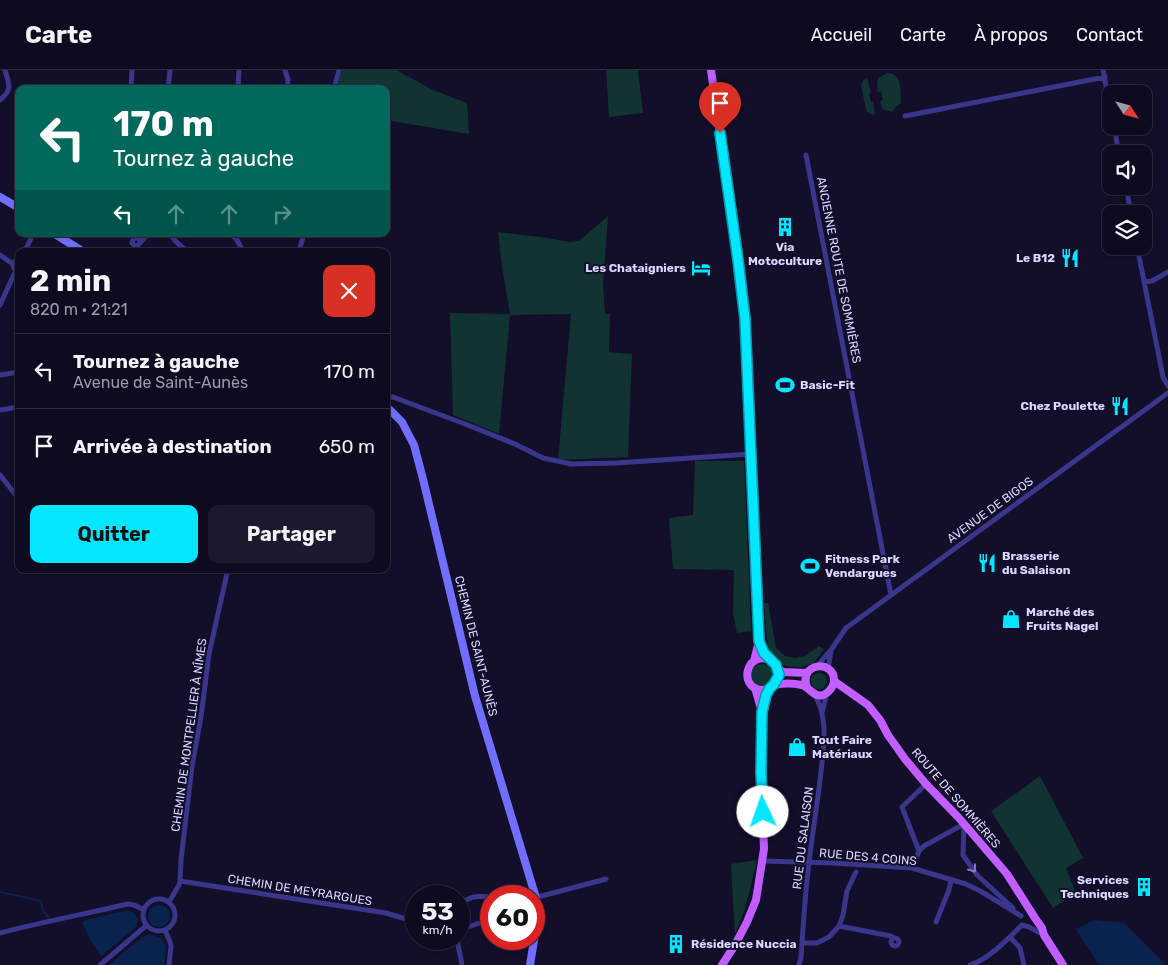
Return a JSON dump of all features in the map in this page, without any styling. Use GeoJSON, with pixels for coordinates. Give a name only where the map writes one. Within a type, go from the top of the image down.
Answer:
{"type":"FeatureCollection","features":[{"type":"Feature","properties":{"kind":"main road"},"geometry":{"type":"LineString","coordinates":[[710,70],[745,319],[759,641],[754,661]]}},
{"type":"Feature","properties":{"kind":"main road"},"geometry":{"type":"LineString","coordinates":[[722,965],[735,945],[756,900],[763,861],[762,712],[766,695],[779,675],[776,665],[764,653],[759,641]]}},
{"type":"Feature","properties":{"kind":"main road"},"geometry":{"type":"LineString","coordinates":[[772,661],[763,658],[754,661],[749,666],[747,670],[748,681],[755,688],[760,690],[782,683],[801,685],[818,695],[829,691],[847,690]]}},
{"type":"Feature","properties":{"kind":"main road"},"geometry":{"type":"LineString","coordinates":[[807,687],[805,680],[807,673],[817,666],[823,666],[832,672],[834,681],[829,691]]}},
{"type":"Feature","properties":{"kind":"main road"},"geometry":{"type":"LineString","coordinates":[[778,670],[807,673]]}},
{"type":"Feature","properties":{"kind":"main road","name":"ROUTE DE SOMMIÈRES"},"geometry":{"type":"LineString","coordinates":[[834,681],[868,705],[905,759],[1007,874],[1043,931]]}},
{"type":"Feature","properties":{"kind":"main road"},"geometry":{"type":"LineString","coordinates":[[755,688],[762,712]]}},
{"type":"Feature","properties":{"kind":"main road"},"geometry":{"type":"LineString","coordinates":[[1043,931],[1063,965]]}},
{"type":"Feature","properties":{"kind":"main road"},"geometry":{"type":"LineString","coordinates":[[1043,931],[1047,932],[1069,965]]}},
{"type":"Feature","properties":{"kind":"street"},"geometry":{"type":"LineString","coordinates":[[0,100],[8,93],[10,85],[5,70]]}},
{"type":"Feature","properties":{"kind":"street"},"geometry":{"type":"LineString","coordinates":[[131,85],[132,70]]}},
{"type":"Feature","properties":{"kind":"street"},"geometry":{"type":"LineString","coordinates":[[168,85],[170,70]]}},
{"type":"Feature","properties":{"kind":"street"},"geometry":{"type":"LineString","coordinates":[[238,85],[239,70]]}},
{"type":"Feature","properties":{"kind":"street"},"geometry":{"type":"LineString","coordinates":[[285,70],[287,85]]}},
{"type":"Feature","properties":{"kind":"street"},"geometry":{"type":"LineString","coordinates":[[335,85],[338,70]]}},
{"type":"Feature","properties":{"kind":"street"},"geometry":{"type":"LineString","coordinates":[[1104,70],[1106,85]]}},
{"type":"Feature","properties":{"kind":"street"},"geometry":{"type":"LineString","coordinates":[[905,116],[1105,77]]}},
{"type":"Feature","properties":{"kind":"street","name":"ANCIENNE ROUTE DE SOMMIÈRES"},"geometry":{"type":"LineString","coordinates":[[806,155],[891,595]]}},
{"type":"Feature","properties":{"kind":"street"},"geometry":{"type":"LineString","coordinates":[[0,197],[15,205]]}},
{"type":"Feature","properties":{"kind":"street"},"geometry":{"type":"LineString","coordinates":[[60,237],[77,248]]}},
{"type":"Feature","properties":{"kind":"street"},"geometry":{"type":"LineString","coordinates":[[140,242],[145,237]]}},
{"type":"Feature","properties":{"kind":"street"},"geometry":{"type":"LineString","coordinates":[[172,237],[183,248]]}},
{"type":"Feature","properties":{"kind":"street"},"geometry":{"type":"LineString","coordinates":[[234,237],[242,248]]}},
{"type":"Feature","properties":{"kind":"street"},"geometry":{"type":"LineString","coordinates":[[0,255],[13,264],[15,269]]}},
{"type":"Feature","properties":{"kind":"street"},"geometry":{"type":"LineString","coordinates":[[1139,255],[1163,377],[1168,386]]}},
{"type":"Feature","properties":{"kind":"street"},"geometry":{"type":"LineString","coordinates":[[1144,282],[1152,281],[1168,272]]}},
{"type":"Feature","properties":{"kind":"street"},"geometry":{"type":"LineString","coordinates":[[0,305],[15,277]]}},
{"type":"Feature","properties":{"kind":"street"},"geometry":{"type":"LineString","coordinates":[[0,375],[15,373]]}},
{"type":"Feature","properties":{"kind":"street","name":"AVENUE DE BIGOS"},"geometry":{"type":"LineString","coordinates":[[817,666],[846,628],[1168,393]]}},
{"type":"Feature","properties":{"kind":"street"},"geometry":{"type":"LineString","coordinates":[[390,397],[465,424],[515,444],[543,458],[571,464],[616,463],[750,454]]}},
{"type":"Feature","properties":{"kind":"street"},"geometry":{"type":"LineString","coordinates":[[0,410],[15,408]]}},
{"type":"Feature","properties":{"kind":"street","name":"CHEMIN DE SAINT-AUNÈS"},"geometry":{"type":"LineString","coordinates":[[390,410],[402,422],[414,445],[475,696],[531,885]]}},
{"type":"Feature","properties":{"kind":"street"},"geometry":{"type":"LineString","coordinates":[[0,475],[15,495]]}},
{"type":"Feature","properties":{"kind":"street","name":"CHEMIN DE MONTPELLIER À NÎMES"},"geometry":{"type":"LineString","coordinates":[[169,902],[180,882],[180,860],[209,654],[227,573]]}},
{"type":"Feature","properties":{"kind":"street","name":"AVENUE DE BIGOS"},"geometry":{"type":"LineString","coordinates":[[828,669],[831,650]]}},
{"type":"Feature","properties":{"kind":"street","name":"RUE DU SALAISON"},"geometry":{"type":"LineString","coordinates":[[822,714],[829,691]]}},
{"type":"Feature","properties":{"kind":"street","name":"RUE DU SALAISON"},"geometry":{"type":"LineString","coordinates":[[799,965],[824,738],[822,714],[818,700],[813,693]]}},
{"type":"Feature","properties":{"kind":"street"},"geometry":{"type":"LineString","coordinates":[[919,851],[902,807],[926,784]]}},
{"type":"Feature","properties":{"kind":"street"},"geometry":{"type":"LineString","coordinates":[[912,868],[919,851],[924,846],[964,824]]}},
{"type":"Feature","properties":{"kind":"street"},"geometry":{"type":"LineString","coordinates":[[964,824],[963,855],[977,875],[1021,916]]}},
{"type":"Feature","properties":{"kind":"street","name":"RUE DES 4 COINS"},"geometry":{"type":"LineString","coordinates":[[763,861],[912,868],[966,884],[1021,916]]}},
{"type":"Feature","properties":{"kind":"street"},"geometry":{"type":"LineString","coordinates":[[802,943],[817,944],[829,937],[839,926],[847,891],[856,872]]}},
{"type":"Feature","properties":{"kind":"street"},"geometry":{"type":"LineString","coordinates":[[545,895],[606,879]]}},
{"type":"Feature","properties":{"kind":"street"},"geometry":{"type":"LineString","coordinates":[[936,922],[951,880]]}},
{"type":"Feature","properties":{"kind":"street","name":"CHEMIN DE MEYRARGUES"},"geometry":{"type":"LineString","coordinates":[[180,882],[386,913],[405,919]]}},
{"type":"Feature","properties":{"kind":"street"},"geometry":{"type":"LineString","coordinates":[[154,900],[169,902],[174,909],[175,916],[171,926],[165,930],[154,930],[147,925],[144,919],[144,910],[149,903],[154,900]]}},
{"type":"Feature","properties":{"kind":"street"},"geometry":{"type":"LineString","coordinates":[[0,933],[128,904],[144,910]]}},
{"type":"Feature","properties":{"kind":"street"},"geometry":{"type":"LineString","coordinates":[[1021,916],[1030,910]]}},
{"type":"Feature","properties":{"kind":"street"},"geometry":{"type":"LineString","coordinates":[[1021,916],[1020,921],[1022,925]]}},
{"type":"Feature","properties":{"kind":"street"},"geometry":{"type":"LineString","coordinates":[[1029,927],[1036,918]]}},
{"type":"Feature","properties":{"kind":"street"},"geometry":{"type":"LineString","coordinates":[[100,965],[147,925]]}},
{"type":"Feature","properties":{"kind":"street"},"geometry":{"type":"LineString","coordinates":[[1022,925],[1043,931]]}},
{"type":"Feature","properties":{"kind":"street"},"geometry":{"type":"LineString","coordinates":[[970,965],[982,959],[1022,925]]}},
{"type":"Feature","properties":{"kind":"street"},"geometry":{"type":"LineString","coordinates":[[839,926],[894,938]]}},
{"type":"Feature","properties":{"kind":"street"},"geometry":{"type":"LineString","coordinates":[[165,930],[171,946],[169,965]]}},
{"type":"Feature","properties":{"kind":"street"},"geometry":{"type":"LineString","coordinates":[[1010,936],[1020,948],[1024,965]]}},
{"type":"Feature","properties":{"kind":"street"},"geometry":{"type":"LineString","coordinates":[[459,950],[462,965]]}},
{"type":"Feature","properties":{"kind":"street","name":"CHEMIN DE SAINT-AUNÈS"},"geometry":{"type":"LineString","coordinates":[[530,965],[532,950]]}},
{"type":"Feature","properties":{"kind":"green space"},"geometry":{"type":"Polygon","coordinates":[[[342,70],[396,70],[433,90],[467,103],[469,134],[390,121],[390,85],[338,85],[342,70]]]}},
{"type":"Feature","properties":{"kind":"green space"},"geometry":{"type":"Polygon","coordinates":[[[606,70],[638,70],[643,113],[609,117],[606,70]]]}},
{"type":"Feature","properties":{"kind":"green space"},"geometry":{"type":"Polygon","coordinates":[[[888,73],[896,76],[900,84],[901,103],[892,112],[882,107],[880,101],[883,100],[881,91],[878,92],[877,84],[878,78],[888,73]]]}},
{"type":"Feature","properties":{"kind":"green space"},"geometry":{"type":"Polygon","coordinates":[[[867,78],[875,114],[873,115],[867,112],[861,85],[867,78]]]}},
{"type":"Feature","properties":{"kind":"green space"},"geometry":{"type":"Polygon","coordinates":[[[608,216],[603,284],[605,314],[610,314],[609,352],[632,354],[628,457],[558,460],[571,314],[510,315],[499,434],[453,415],[450,313],[510,314],[498,232],[570,242],[579,241],[608,216]]]}},
{"type":"Feature","properties":{"kind":"green space"},"geometry":{"type":"Polygon","coordinates":[[[695,461],[744,461],[751,631],[737,633],[733,613],[734,570],[673,569],[669,518],[693,515],[695,461]]]}},
{"type":"Feature","properties":{"kind":"green space"},"geometry":{"type":"Polygon","coordinates":[[[764,603],[768,603],[776,648],[785,656],[795,658],[805,656],[819,646],[824,649],[814,663],[801,667],[785,666],[774,658],[768,650],[764,603]]]}},
{"type":"Feature","properties":{"kind":"green space"},"geometry":{"type":"Polygon","coordinates":[[[762,664],[770,667],[773,675],[770,683],[762,686],[754,683],[751,675],[754,667],[762,664]]]}},
{"type":"Feature","properties":{"kind":"green space"},"geometry":{"type":"Polygon","coordinates":[[[819,673],[827,681],[819,689],[811,681],[819,673]]]}},
{"type":"Feature","properties":{"kind":"green space"},"geometry":{"type":"Polygon","coordinates":[[[1040,776],[1083,858],[1066,868],[1076,893],[1053,908],[991,811],[1040,776]]]}},
{"type":"Feature","properties":{"kind":"green space"},"geometry":{"type":"Polygon","coordinates":[[[757,860],[745,909],[735,935],[731,864],[757,860]]]}},
{"type":"Feature","properties":{"kind":"water"},"geometry":{"type":"Polygon","coordinates":[[[155,905],[163,905],[170,912],[170,920],[163,927],[155,927],[148,920],[148,912],[155,905]]]}},
{"type":"Feature","properties":{"kind":"water"},"geometry":{"type":"Polygon","coordinates":[[[128,910],[138,918],[137,925],[101,956],[90,940],[82,922],[128,910]]]}},
{"type":"Feature","properties":{"kind":"water"},"geometry":{"type":"Polygon","coordinates":[[[1095,920],[1124,923],[1166,965],[1099,965],[1076,929],[1095,920]]]}},
{"type":"Feature","properties":{"kind":"water"},"geometry":{"type":"Polygon","coordinates":[[[148,934],[161,938],[166,946],[164,965],[109,965],[141,938],[148,934]]]}},
{"type":"Feature","properties":{"kind":"waterway"},"geometry":{"type":"LineString","coordinates":[[0,892],[41,901],[43,911],[49,918]]}},
{"type":"Feature","properties":{"kind":"place","name":"Via Motoculture"},"geometry":{"type":"Point","coordinates":[785,227]}},
{"type":"Feature","properties":{"kind":"place","name":"Le B12"},"geometry":{"type":"Point","coordinates":[1070,258]}},
{"type":"Feature","properties":{"kind":"place","name":"Les Chataigniers"},"geometry":{"type":"Point","coordinates":[701,268]}},
{"type":"Feature","properties":{"kind":"place","name":"Basic-Fit"},"geometry":{"type":"Point","coordinates":[785,385]}},
{"type":"Feature","properties":{"kind":"place","name":"Chez Poulette"},"geometry":{"type":"Point","coordinates":[1120,406]}},
{"type":"Feature","properties":{"kind":"place","name":"Brasserie du Salaison"},"geometry":{"type":"Point","coordinates":[987,563]}},
{"type":"Feature","properties":{"kind":"place","name":"Fitness Park Vendargues"},"geometry":{"type":"Point","coordinates":[810,566]}},
{"type":"Feature","properties":{"kind":"place","name":"Marché des Fruits Nagel"},"geometry":{"type":"Point","coordinates":[1011,619]}},
{"type":"Feature","properties":{"kind":"place","name":"Tout Faire Matériaux"},"geometry":{"type":"Point","coordinates":[797,747]}},
{"type":"Feature","properties":{"kind":"place","name":"Services Techniques"},"geometry":{"type":"Point","coordinates":[1144,887]}},
{"type":"Feature","properties":{"kind":"place","name":"Résidence Nuccia"},"geometry":{"type":"Point","coordinates":[676,944]}},
{"type":"Feature","properties":{"kind":"route"},"geometry":{"type":"LineString","coordinates":[[720,133],[745,319],[759,641],[764,653],[776,665],[779,675],[766,695],[762,712],[761,773],[763,812]]}}]}
